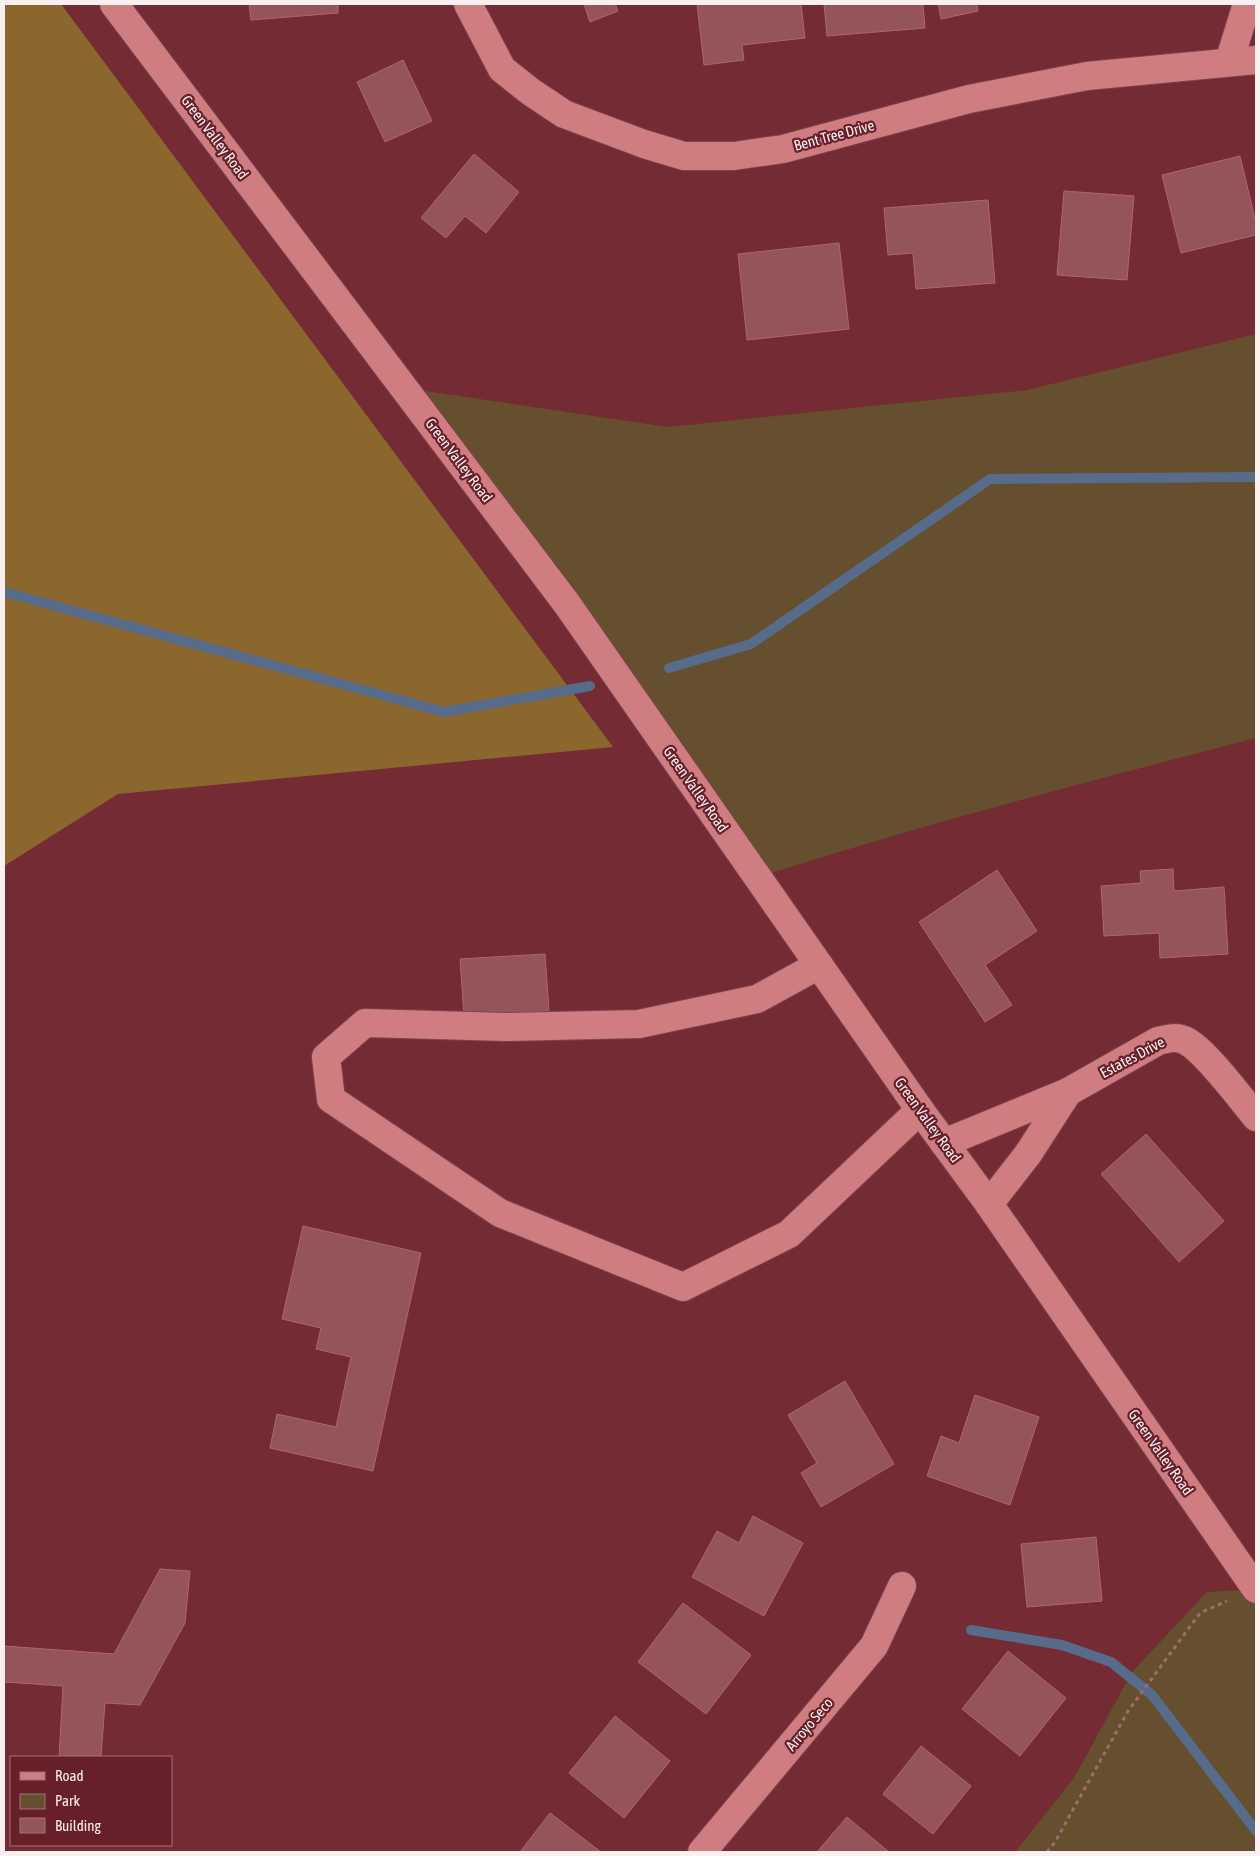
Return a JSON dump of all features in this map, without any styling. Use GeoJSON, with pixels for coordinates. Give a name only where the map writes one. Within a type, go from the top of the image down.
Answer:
{"type":"FeatureCollection","features":[{"type":"Feature","properties":{"kind":"street","name":"Green Valley Road"},"geometry":{"type":"LineString","coordinates":[[114,4],[567,604],[920,1110],[989,1204],[1256,1589]]}},
{"type":"Feature","properties":{"kind":"street","name":"Bent Tree Drive"},"geometry":{"type":"LineString","coordinates":[[468,4],[502,68],[531,92],[564,114],[644,144],[684,156],[734,156],[783,149],[969,98],[1087,76],[1256,60]]}},
{"type":"Feature","properties":{"kind":"street"},"geometry":{"type":"LineString","coordinates":[[1229,62],[1247,4]]}},
{"type":"Feature","properties":{"kind":"street"},"geometry":{"type":"LineString","coordinates":[[819,965],[757,998],[639,1024],[506,1027],[365,1023],[326,1057],[331,1099],[500,1213],[683,1287],[789,1234],[920,1110]]}},
{"type":"Feature","properties":{"kind":"street","name":"Estates Drive"},"geometry":{"type":"LineString","coordinates":[[944,1143],[1068,1092],[1158,1041],[1168,1038],[1178,1038],[1189,1042],[1202,1054],[1256,1117]]}},
{"type":"Feature","properties":{"kind":"street","name":"Estates Drive"},"geometry":{"type":"LineString","coordinates":[[989,1204],[1028,1154],[1068,1092]]}},
{"type":"Feature","properties":{"kind":"street","name":"Arroyo Seco"},"geometry":{"type":"LineString","coordinates":[[702,1852],[874,1646],[902,1586]]}},
{"type":"Feature","properties":{"kind":"path"},"geometry":{"type":"LineString","coordinates":[[1047,1852],[1056,1842],[1128,1711],[1200,1613],[1256,1589]]}},
{"type":"Feature","properties":{"kind":"green space"},"geometry":{"type":"Polygon","coordinates":[[[1256,334],[1256,738],[1006,804],[758,877],[405,388],[668,427],[1027,390],[1256,334]]]}},
{"type":"Feature","properties":{"kind":"green space"},"geometry":{"type":"Polygon","coordinates":[[[1256,1589],[1256,1852],[1015,1852],[1074,1778],[1132,1672],[1207,1592],[1256,1589]]]}},
{"type":"Feature","properties":{"kind":"shaded area"},"geometry":{"type":"Polygon","coordinates":[[[4,4],[61,4],[613,747],[118,794],[4,866],[4,4]]]}},
{"type":"Feature","properties":{"kind":"building"},"geometry":{"type":"Polygon","coordinates":[[[249,4],[338,4],[338,13],[251,20],[249,4]]]}},
{"type":"Feature","properties":{"kind":"building"},"geometry":{"type":"Polygon","coordinates":[[[584,4],[615,4],[618,11],[590,22],[584,4]]]}},
{"type":"Feature","properties":{"kind":"building"},"geometry":{"type":"Polygon","coordinates":[[[697,4],[801,4],[805,38],[742,45],[744,60],[704,65],[697,4]]]}},
{"type":"Feature","properties":{"kind":"building"},"geometry":{"type":"Polygon","coordinates":[[[824,4],[923,4],[925,28],[827,36],[824,4]]]}},
{"type":"Feature","properties":{"kind":"building"},"geometry":{"type":"Polygon","coordinates":[[[938,4],[977,4],[978,11],[941,19],[938,4]]]}},
{"type":"Feature","properties":{"kind":"building"},"geometry":{"type":"Polygon","coordinates":[[[403,60],[432,121],[385,142],[357,82],[403,60]]]}},
{"type":"Feature","properties":{"kind":"building"},"geometry":{"type":"Polygon","coordinates":[[[474,154],[519,192],[486,233],[465,216],[446,238],[421,218],[474,154]]]}},
{"type":"Feature","properties":{"kind":"building"},"geometry":{"type":"Polygon","coordinates":[[[1240,156],[1256,223],[1256,235],[1181,253],[1162,175],[1240,156]]]}},
{"type":"Feature","properties":{"kind":"building"},"geometry":{"type":"Polygon","coordinates":[[[1064,191],[1134,196],[1127,280],[1057,275],[1064,191]]]}},
{"type":"Feature","properties":{"kind":"building"},"geometry":{"type":"Polygon","coordinates":[[[988,200],[995,283],[916,289],[913,253],[888,255],[884,208],[988,200]]]}},
{"type":"Feature","properties":{"kind":"building"},"geometry":{"type":"Polygon","coordinates":[[[839,243],[849,329],[747,340],[738,254],[839,243]]]}},
{"type":"Feature","properties":{"kind":"building"},"geometry":{"type":"Polygon","coordinates":[[[1173,869],[1174,891],[1224,887],[1228,954],[1160,958],[1159,933],[1104,936],[1101,886],[1141,883],[1140,871],[1173,869]]]}},
{"type":"Feature","properties":{"kind":"building"},"geometry":{"type":"Polygon","coordinates":[[[997,870],[1037,931],[985,965],[1012,1005],[985,1022],[919,922],[997,870]]]}},
{"type":"Feature","properties":{"kind":"building"},"geometry":{"type":"Polygon","coordinates":[[[545,954],[549,1011],[464,1015],[460,959],[545,954]]]}},
{"type":"Feature","properties":{"kind":"building"},"geometry":{"type":"Polygon","coordinates":[[[1146,1134],[1224,1221],[1179,1262],[1101,1174],[1146,1134]]]}},
{"type":"Feature","properties":{"kind":"building"},"geometry":{"type":"Polygon","coordinates":[[[303,1226],[421,1253],[373,1471],[270,1448],[277,1414],[336,1427],[351,1357],[316,1349],[321,1328],[282,1319],[303,1226]]]}},
{"type":"Feature","properties":{"kind":"building"},"geometry":{"type":"Polygon","coordinates":[[[845,1381],[894,1464],[821,1507],[801,1473],[817,1463],[788,1415],[845,1381]]]}},
{"type":"Feature","properties":{"kind":"building"},"geometry":{"type":"Polygon","coordinates":[[[975,1395],[1039,1417],[1010,1505],[927,1476],[941,1436],[959,1443],[975,1395]]]}},
{"type":"Feature","properties":{"kind":"building"},"geometry":{"type":"Polygon","coordinates":[[[753,1516],[803,1543],[764,1616],[692,1577],[717,1531],[739,1543],[753,1516]]]}},
{"type":"Feature","properties":{"kind":"building"},"geometry":{"type":"Polygon","coordinates":[[[1096,1537],[1102,1601],[1027,1607],[1021,1544],[1096,1537]]]}},
{"type":"Feature","properties":{"kind":"building"},"geometry":{"type":"Polygon","coordinates":[[[160,1569],[190,1571],[185,1623],[140,1705],[105,1703],[101,1756],[59,1756],[63,1686],[4,1682],[4,1646],[114,1654],[160,1569]]]}},
{"type":"Feature","properties":{"kind":"building"},"geometry":{"type":"Polygon","coordinates":[[[683,1603],[751,1655],[706,1714],[638,1662],[683,1603]]]}},
{"type":"Feature","properties":{"kind":"building"},"geometry":{"type":"Polygon","coordinates":[[[1008,1651],[1066,1698],[1020,1756],[962,1709],[1008,1651]]]}},
{"type":"Feature","properties":{"kind":"building"},"geometry":{"type":"Polygon","coordinates":[[[615,1716],[670,1761],[624,1818],[569,1773],[615,1716]]]}},
{"type":"Feature","properties":{"kind":"building"},"geometry":{"type":"Polygon","coordinates":[[[921,1746],[971,1786],[933,1834],[883,1794],[921,1746]]]}},
{"type":"Feature","properties":{"kind":"building"},"geometry":{"type":"Polygon","coordinates":[[[550,1813],[601,1852],[520,1852],[550,1813]]]}},
{"type":"Feature","properties":{"kind":"building"},"geometry":{"type":"Polygon","coordinates":[[[847,1817],[889,1852],[817,1852],[847,1817]]]}},
{"type":"Feature","properties":{"kind":"waterway"},"geometry":{"type":"LineString","coordinates":[[669,668],[751,644],[990,479],[1256,477]]}},
{"type":"Feature","properties":{"kind":"waterway"},"geometry":{"type":"LineString","coordinates":[[4,592],[444,712],[590,686]]}},
{"type":"Feature","properties":{"kind":"waterway"},"geometry":{"type":"LineString","coordinates":[[971,1630],[1062,1645],[1111,1662],[1152,1695],[1256,1831]]}}]}
